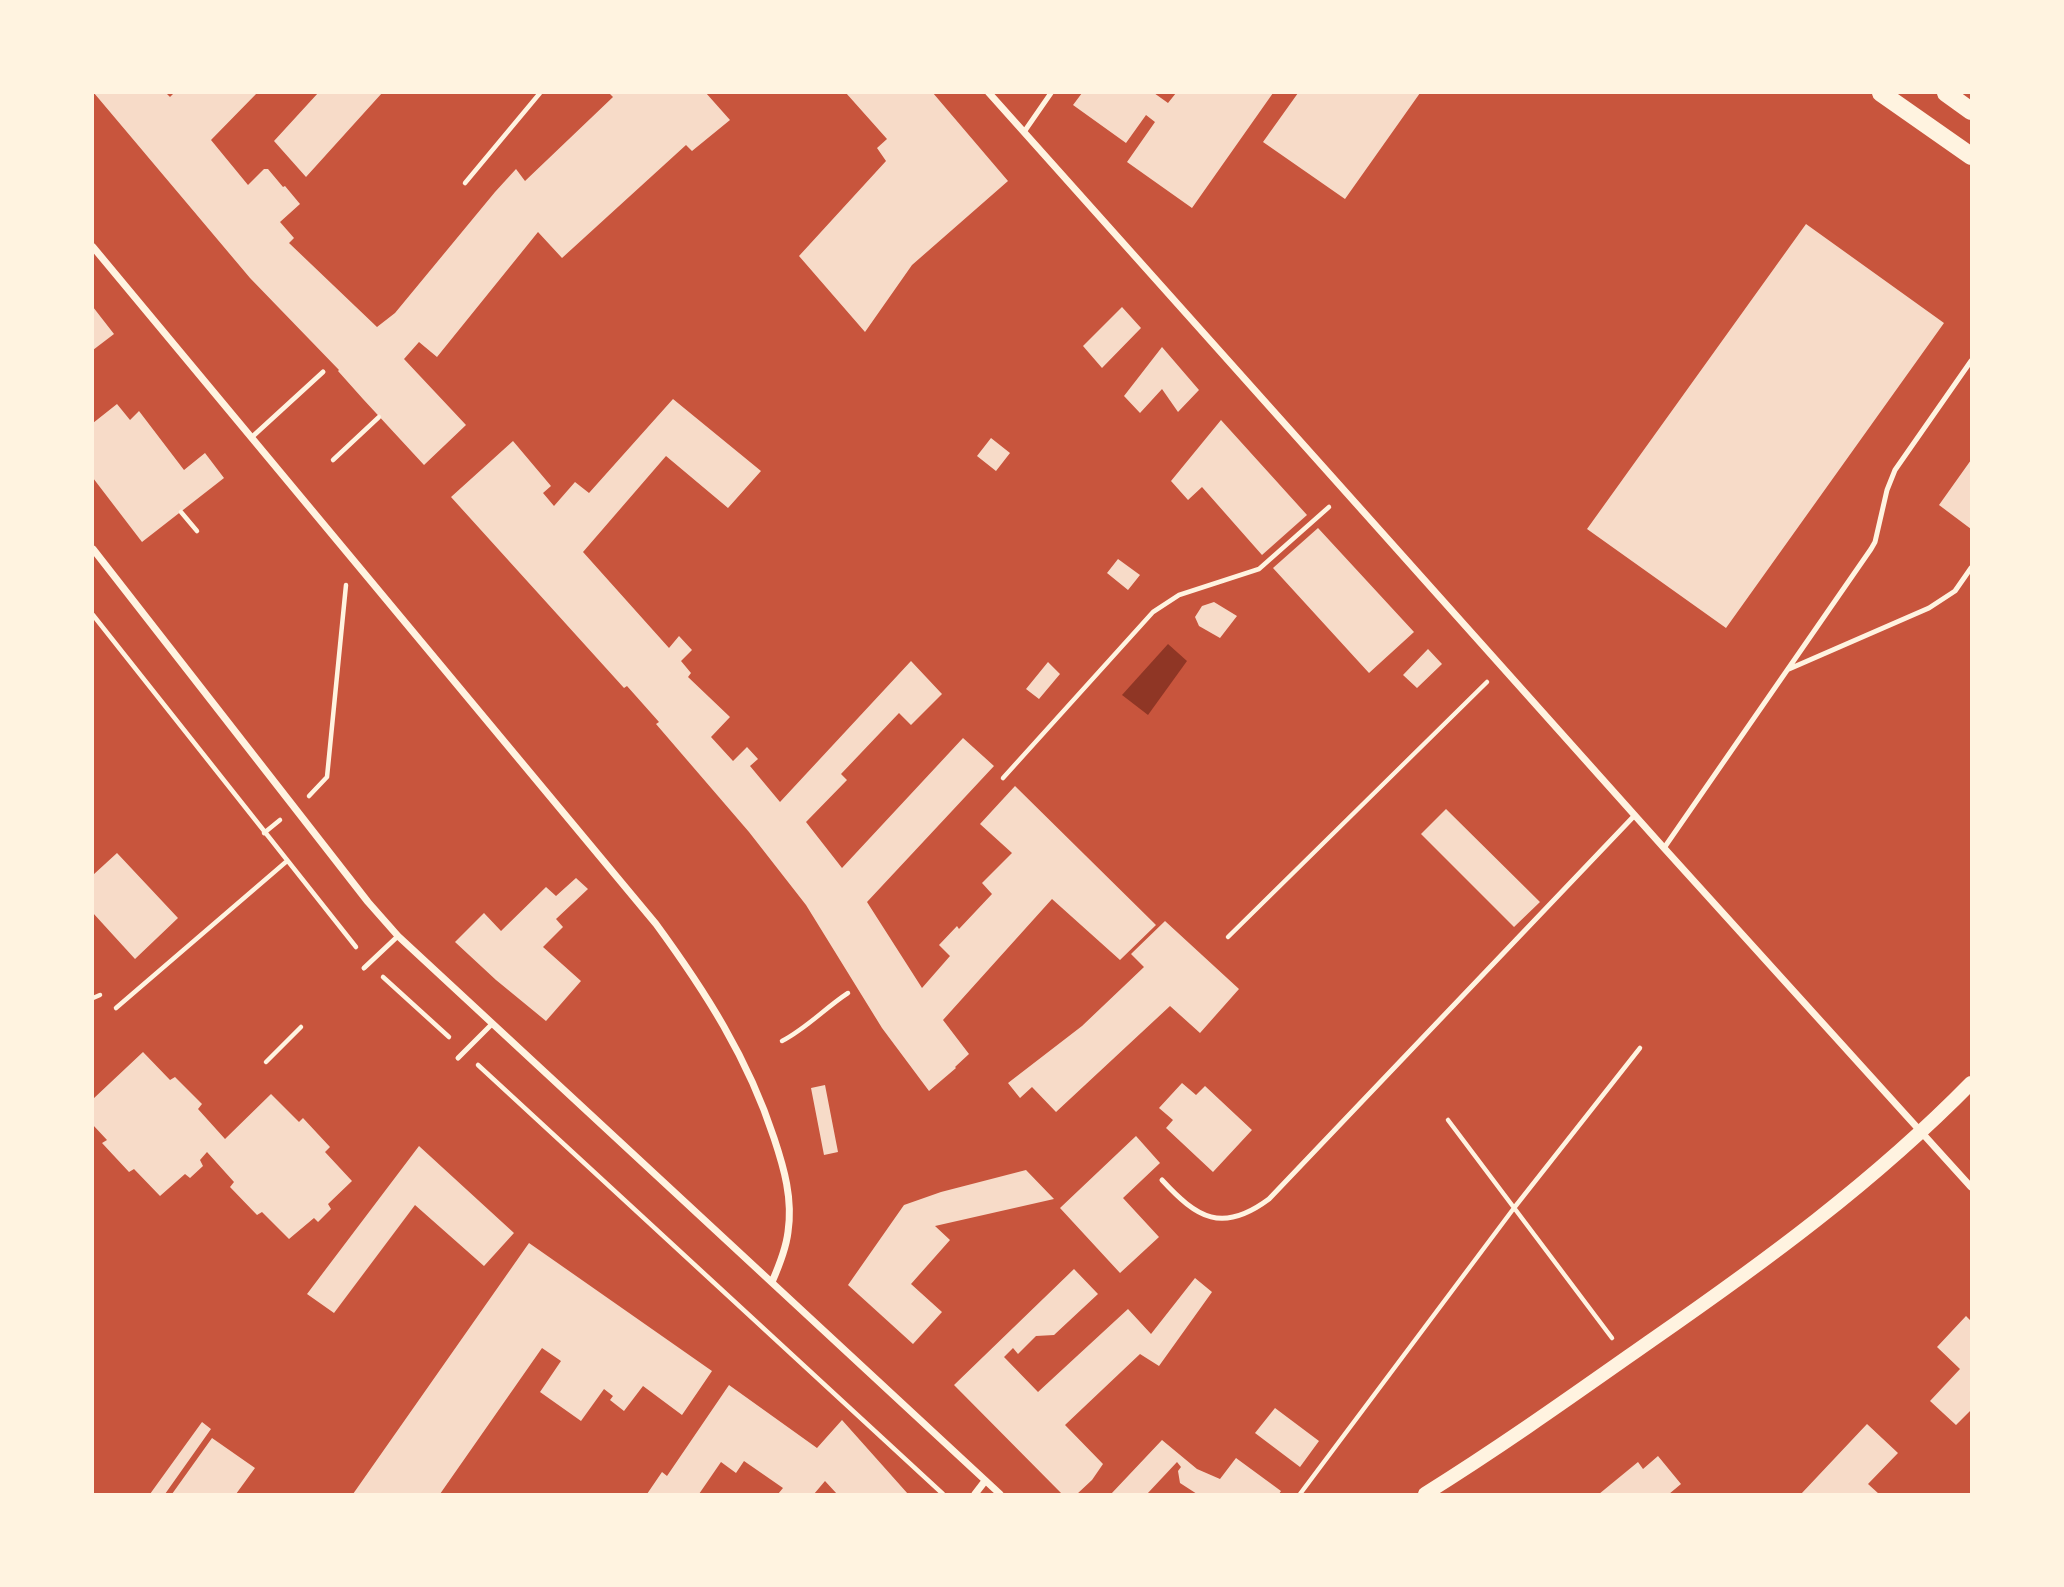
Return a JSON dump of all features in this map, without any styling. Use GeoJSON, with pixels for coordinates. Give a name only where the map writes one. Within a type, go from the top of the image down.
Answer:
{"type":"FeatureCollection","features":[{"type":"Feature","properties":{"kind":"main road"},"geometry":{"type":"LineString","coordinates":[[1881,93],[1971,156]]}},
{"type":"Feature","properties":{"kind":"main road"},"geometry":{"type":"LineString","coordinates":[[1946,93],[1971,111]]}},
{"type":"Feature","properties":{"kind":"main road"},"geometry":{"type":"LineString","coordinates":[[1425,1494],[1538,1420],[1805,1230],[1922,1132],[1971,1083]]}},
{"type":"Feature","properties":{"kind":"street"},"geometry":{"type":"LineString","coordinates":[[989,93],[1635,816],[1971,1187]]}},
{"type":"Feature","properties":{"kind":"street"},"geometry":{"type":"LineString","coordinates":[[93,247],[656,924],[712,1005],[750,1075],[785,1172],[789,1208],[788,1231],[782,1258],[772,1282]]}},
{"type":"Feature","properties":{"kind":"street"},"geometry":{"type":"LineString","coordinates":[[93,549],[355,885],[398,936],[1000,1494]]}},
{"type":"Feature","properties":{"kind":"street"},"geometry":{"type":"LineString","coordinates":[[975,1494],[985,1481]]}},
{"type":"Feature","properties":{"kind":"lane"},"geometry":{"type":"LineString","coordinates":[[1024,132],[1051,93]]}},
{"type":"Feature","properties":{"kind":"lane"},"geometry":{"type":"LineString","coordinates":[[1963,93],[1971,111]]}},
{"type":"Feature","properties":{"kind":"lane"},"geometry":{"type":"LineString","coordinates":[[1664,848],[1875,542],[1887,490],[1895,470],[1971,362]]}},
{"type":"Feature","properties":{"kind":"lane"},"geometry":{"type":"LineString","coordinates":[[253,437],[323,372]]}},
{"type":"Feature","properties":{"kind":"lane"},"geometry":{"type":"LineString","coordinates":[[1786,671],[1929,608],[1955,591],[1971,568]]}},
{"type":"Feature","properties":{"kind":"lane"},"geometry":{"type":"LineString","coordinates":[[1162,1180],[1180,1199],[1207,1217],[1229,1218],[1251,1212],[1269,1199],[1635,816]]}},
{"type":"Feature","properties":{"kind":"lane"},"geometry":{"type":"LineString","coordinates":[[366,966],[398,936]]}},
{"type":"Feature","properties":{"kind":"lane"},"geometry":{"type":"LineString","coordinates":[[458,1058],[492,1024]]}},
{"type":"Feature","properties":{"kind":"path"},"geometry":{"type":"LineString","coordinates":[[465,183],[540,93]]}},
{"type":"Feature","properties":{"kind":"path"},"geometry":{"type":"LineString","coordinates":[[333,460],[379,417]]}},
{"type":"Feature","properties":{"kind":"path"},"geometry":{"type":"LineString","coordinates":[[1003,778],[1153,612],[1179,595],[1259,569],[1346,492]]}},
{"type":"Feature","properties":{"kind":"path"},"geometry":{"type":"LineString","coordinates":[[181,512],[197,531]]}},
{"type":"Feature","properties":{"kind":"path"},"geometry":{"type":"LineString","coordinates":[[309,797],[327,777],[349,553]]}},
{"type":"Feature","properties":{"kind":"path"},"geometry":{"type":"LineString","coordinates":[[93,615],[287,861],[366,966],[465,1051],[943,1494]]}},
{"type":"Feature","properties":{"kind":"path"},"geometry":{"type":"LineString","coordinates":[[1228,937],[1503,668]]}},
{"type":"Feature","properties":{"kind":"path"},"geometry":{"type":"LineString","coordinates":[[264,833],[281,819]]}},
{"type":"Feature","properties":{"kind":"path"},"geometry":{"type":"LineString","coordinates":[[116,1008],[287,861]]}},
{"type":"Feature","properties":{"kind":"path"},"geometry":{"type":"LineString","coordinates":[[93,992],[100,995],[93,998]]}},
{"type":"Feature","properties":{"kind":"path"},"geometry":{"type":"LineString","coordinates":[[782,1041],[819,1017],[825,1008],[848,993]]}},
{"type":"Feature","properties":{"kind":"path"},"geometry":{"type":"LineString","coordinates":[[266,1062],[301,1027]]}},
{"type":"Feature","properties":{"kind":"path"},"geometry":{"type":"LineString","coordinates":[[1300,1494],[1514,1208],[1640,1048]]}},
{"type":"Feature","properties":{"kind":"path"},"geometry":{"type":"LineString","coordinates":[[1448,1120],[1627,1358]]}},
{"type":"Feature","properties":{"kind":"shaded area"},"geometry":{"type":"Polygon","coordinates":[[[1168,644],[1187,661],[1148,715],[1122,695],[1168,644]]]}},
{"type":"Feature","properties":{"kind":"building"},"geometry":{"type":"Polygon","coordinates":[[[94,93],[166,93],[170,97],[174,93],[257,93],[211,140],[248,185],[264,169],[268,169],[283,187],[285,186],[300,204],[280,222],[294,238],[289,243],[377,327],[395,313],[516,169],[525,181],[613,97],[609,93],[706,93],[730,120],[692,151],[686,145],[562,258],[538,232],[437,357],[419,342],[404,359],[466,425],[424,465],[339,370],[250,278],[94,93]]]}},
{"type":"Feature","properties":{"kind":"building"},"geometry":{"type":"Polygon","coordinates":[[[318,93],[382,93],[306,177],[274,141],[318,93]]]}},
{"type":"Feature","properties":{"kind":"building"},"geometry":{"type":"Polygon","coordinates":[[[846,93],[933,93],[1008,181],[912,265],[865,332],[799,256],[886,161],[877,148],[887,139],[846,93]]]}},
{"type":"Feature","properties":{"kind":"building"},"geometry":{"type":"Polygon","coordinates":[[[1082,93],[1154,93],[1168,103],[1176,93],[1273,93],[1192,208],[1127,162],[1155,122],[1146,115],[1126,143],[1073,105],[1082,93]]]}},
{"type":"Feature","properties":{"kind":"building"},"geometry":{"type":"Polygon","coordinates":[[[1298,93],[1420,93],[1345,199],[1263,142],[1298,93]]]}},
{"type":"Feature","properties":{"kind":"building"},"geometry":{"type":"Polygon","coordinates":[[[1806,224],[1944,323],[1726,628],[1587,529],[1806,224]]]}},
{"type":"Feature","properties":{"kind":"building"},"geometry":{"type":"Polygon","coordinates":[[[93,307],[114,334],[93,350],[93,307]]]}},
{"type":"Feature","properties":{"kind":"building"},"geometry":{"type":"Polygon","coordinates":[[[1122,307],[1141,328],[1102,368],[1083,346],[1122,307]]]}},
{"type":"Feature","properties":{"kind":"building"},"geometry":{"type":"Polygon","coordinates":[[[1162,347],[1199,390],[1178,412],[1162,389],[1140,413],[1124,396],[1162,347]]]}},
{"type":"Feature","properties":{"kind":"building"},"geometry":{"type":"Polygon","coordinates":[[[673,399],[761,471],[728,508],[666,456],[583,552],[669,648],[679,636],[692,650],[681,661],[691,673],[688,677],[730,717],[711,737],[733,761],[747,747],[758,759],[750,766],[780,802],[911,661],[942,694],[911,725],[899,713],[841,774],[847,780],[806,822],[842,868],[963,738],[994,766],[867,902],[922,988],[950,956],[939,945],[957,926],[959,929],[992,894],[982,883],[1012,853],[980,824],[1015,786],[1156,925],[1120,960],[1052,899],[943,1020],[969,1054],[929,1091],[882,1028],[806,905],[749,832],[656,724],[659,722],[627,686],[624,688],[451,497],[513,441],[551,486],[543,493],[554,506],[575,482],[589,493],[673,399]]]}},
{"type":"Feature","properties":{"kind":"building"},"geometry":{"type":"Polygon","coordinates":[[[117,404],[130,420],[139,411],[184,470],[205,453],[224,478],[142,542],[93,478],[93,423],[117,404]]]}},
{"type":"Feature","properties":{"kind":"building"},"geometry":{"type":"Polygon","coordinates":[[[1221,420],[1307,515],[1262,555],[1202,487],[1188,500],[1171,481],[1221,420]]]}},
{"type":"Feature","properties":{"kind":"building"},"geometry":{"type":"Polygon","coordinates":[[[991,438],[1010,453],[996,471],[977,456],[991,438]]]}},
{"type":"Feature","properties":{"kind":"building"},"geometry":{"type":"Polygon","coordinates":[[[1971,460],[1971,529],[1939,505],[1971,460]]]}},
{"type":"Feature","properties":{"kind":"building"},"geometry":{"type":"Polygon","coordinates":[[[1318,528],[1414,632],[1369,673],[1273,568],[1318,528]]]}},
{"type":"Feature","properties":{"kind":"building"},"geometry":{"type":"Polygon","coordinates":[[[1118,559],[1140,575],[1128,590],[1107,573],[1118,559]]]}},
{"type":"Feature","properties":{"kind":"building"},"geometry":{"type":"Polygon","coordinates":[[[1214,602],[1237,616],[1220,638],[1199,626],[1195,617],[1202,606],[1214,602]]]}},
{"type":"Feature","properties":{"kind":"building"},"geometry":{"type":"Polygon","coordinates":[[[1428,649],[1442,664],[1417,688],[1403,675],[1428,649]]]}},
{"type":"Feature","properties":{"kind":"building"},"geometry":{"type":"Polygon","coordinates":[[[1048,662],[1060,674],[1039,699],[1026,689],[1048,662]]]}},
{"type":"Feature","properties":{"kind":"building"},"geometry":{"type":"Polygon","coordinates":[[[1446,809],[1540,902],[1514,927],[1421,834],[1446,809]]]}},
{"type":"Feature","properties":{"kind":"building"},"geometry":{"type":"Polygon","coordinates":[[[117,853],[178,918],[135,959],[93,913],[93,875],[117,853]]]}},
{"type":"Feature","properties":{"kind":"building"},"geometry":{"type":"Polygon","coordinates":[[[576,878],[588,889],[556,919],[563,927],[543,947],[581,981],[546,1021],[455,942],[484,913],[501,931],[546,887],[556,896],[576,878]]]}},
{"type":"Feature","properties":{"kind":"building"},"geometry":{"type":"Polygon","coordinates":[[[1165,921],[1239,989],[1200,1033],[1170,1006],[1056,1112],[1032,1087],[1020,1098],[1008,1083],[1082,1026],[1144,967],[1131,954],[1165,921]]]}},
{"type":"Feature","properties":{"kind":"building"},"geometry":{"type":"Polygon","coordinates":[[[143,1052],[170,1080],[175,1077],[202,1104],[198,1109],[225,1139],[271,1094],[299,1122],[303,1118],[330,1147],[325,1152],[352,1181],[328,1204],[331,1209],[318,1222],[314,1218],[289,1239],[262,1212],[257,1215],[230,1187],[234,1182],[207,1152],[200,1160],[203,1166],[190,1178],[185,1174],[160,1196],[134,1169],[129,1172],[102,1143],[107,1140],[93,1125],[93,1099],[143,1052]]]}},
{"type":"Feature","properties":{"kind":"building"},"geometry":{"type":"Polygon","coordinates":[[[1182,1083],[1196,1095],[1205,1086],[1252,1130],[1213,1172],[1166,1128],[1173,1120],[1159,1108],[1182,1083]]]}},
{"type":"Feature","properties":{"kind":"building"},"geometry":{"type":"Polygon","coordinates":[[[825,1085],[838,1152],[824,1155],[811,1088],[825,1085]]]}},
{"type":"Feature","properties":{"kind":"building"},"geometry":{"type":"Polygon","coordinates":[[[1136,1136],[1160,1163],[1123,1198],[1159,1237],[1120,1273],[1060,1208],[1136,1136]]]}},
{"type":"Feature","properties":{"kind":"building"},"geometry":{"type":"Polygon","coordinates":[[[419,1146],[514,1233],[484,1266],[415,1205],[334,1313],[307,1294],[419,1146]]]}},
{"type":"Feature","properties":{"kind":"building"},"geometry":{"type":"Polygon","coordinates":[[[1026,1170],[1054,1199],[935,1226],[950,1240],[911,1284],[942,1312],[913,1344],[848,1285],[904,1205],[941,1192],[1026,1170]]]}},
{"type":"Feature","properties":{"kind":"building"},"geometry":{"type":"Polygon","coordinates":[[[529,1243],[712,1371],[682,1415],[643,1386],[624,1411],[610,1400],[613,1396],[604,1389],[581,1421],[540,1392],[561,1361],[542,1348],[440,1494],[353,1494],[529,1243]]]}},
{"type":"Feature","properties":{"kind":"building"},"geometry":{"type":"Polygon","coordinates":[[[1074,1269],[1098,1294],[1054,1335],[1036,1336],[1018,1354],[1013,1348],[1004,1357],[1038,1392],[1128,1309],[1151,1334],[1195,1278],[1212,1292],[1159,1366],[1140,1354],[1065,1425],[1103,1464],[1092,1480],[1077,1494],[1062,1494],[954,1385],[1074,1269]]]}},
{"type":"Feature","properties":{"kind":"building"},"geometry":{"type":"Polygon","coordinates":[[[1966,1316],[1971,1321],[1971,1410],[1956,1425],[1930,1401],[1960,1369],[1937,1347],[1966,1316]]]}},
{"type":"Feature","properties":{"kind":"building"},"geometry":{"type":"Polygon","coordinates":[[[729,1385],[817,1448],[842,1420],[908,1494],[837,1494],[825,1481],[814,1494],[778,1494],[783,1488],[744,1461],[736,1473],[721,1462],[699,1494],[647,1494],[662,1472],[667,1476],[729,1385]]]}},
{"type":"Feature","properties":{"kind":"building"},"geometry":{"type":"Polygon","coordinates":[[[1275,1408],[1319,1441],[1300,1467],[1255,1433],[1275,1408]]]}},
{"type":"Feature","properties":{"kind":"building"},"geometry":{"type":"Polygon","coordinates":[[[202,1422],[211,1429],[165,1494],[150,1494],[202,1422]]]}},
{"type":"Feature","properties":{"kind":"building"},"geometry":{"type":"Polygon","coordinates":[[[1867,1424],[1898,1453],[1868,1484],[1879,1494],[1801,1494],[1867,1424]]]}},
{"type":"Feature","properties":{"kind":"building"},"geometry":{"type":"Polygon","coordinates":[[[212,1438],[255,1468],[236,1494],[172,1494],[212,1438]]]}},
{"type":"Feature","properties":{"kind":"building"},"geometry":{"type":"Polygon","coordinates":[[[1162,1440],[1197,1469],[1220,1479],[1236,1458],[1281,1491],[1279,1494],[1197,1494],[1180,1483],[1178,1471],[1181,1467],[1177,1462],[1147,1494],[1111,1494],[1162,1440]]]}},
{"type":"Feature","properties":{"kind":"building"},"geometry":{"type":"Polygon","coordinates":[[[1658,1456],[1681,1484],[1669,1494],[1599,1494],[1638,1462],[1643,1469],[1658,1456]]]}}]}
